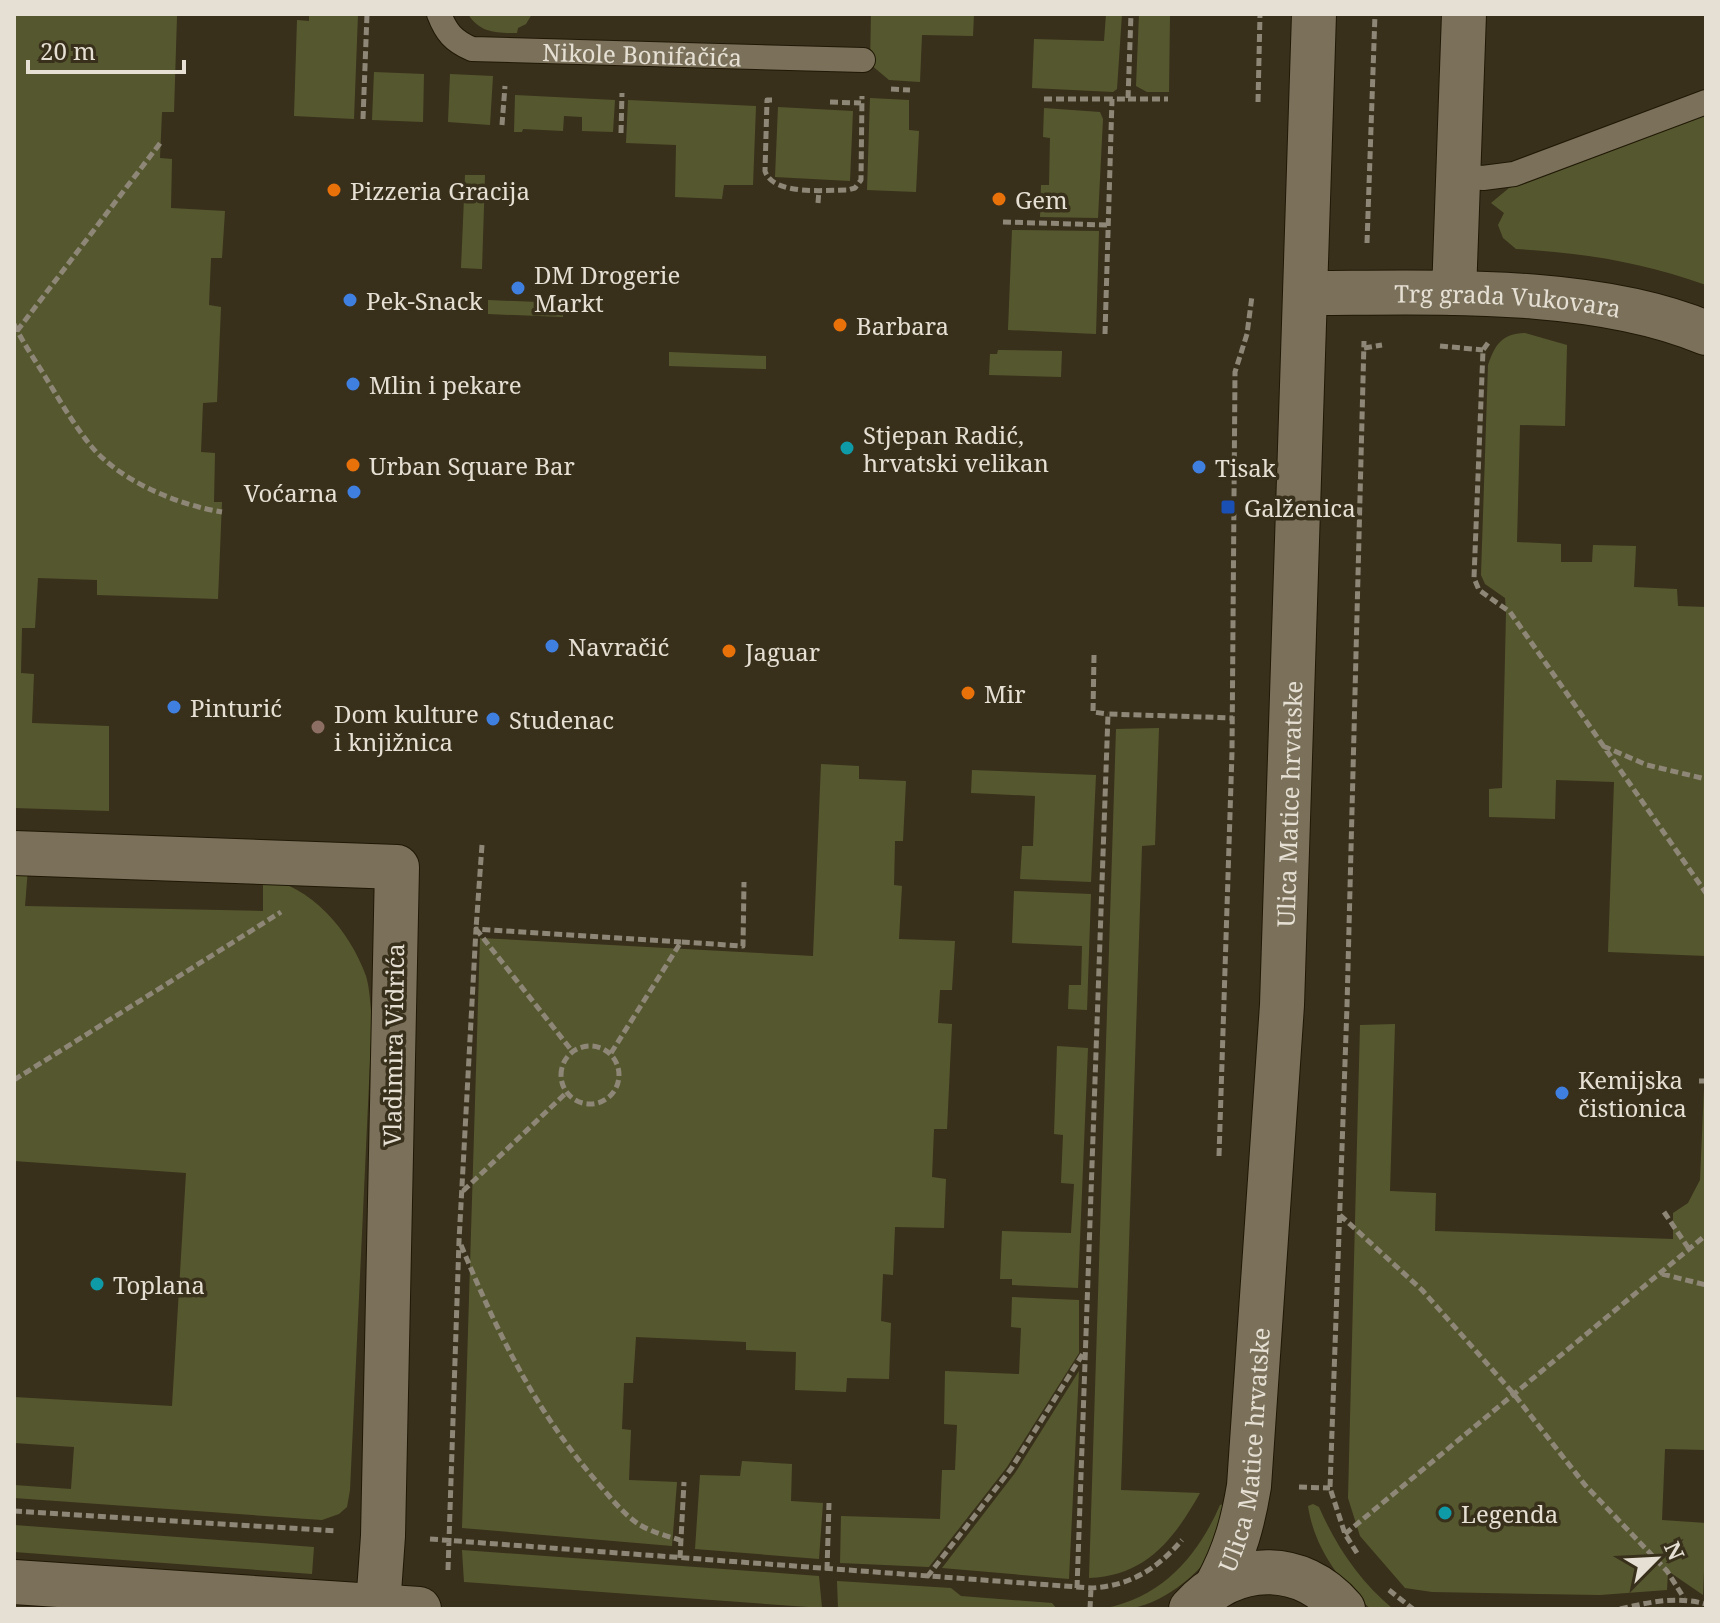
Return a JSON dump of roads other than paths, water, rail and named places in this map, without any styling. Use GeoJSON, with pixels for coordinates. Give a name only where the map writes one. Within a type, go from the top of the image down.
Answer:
{"type":"FeatureCollection","features":[{"type":"Feature","properties":{"kind":"main road","name":"Ulica Matice hrvatske"},"geometry":{"type":"LineString","coordinates":[[1204,1597],[1233,1556],[1249,1486],[1281,1021],[1314,14]]}},
{"type":"Feature","properties":{"kind":"main road"},"geometry":{"type":"LineString","coordinates":[[1454,293],[1464,14]]}},
{"type":"Feature","properties":{"kind":"main road","name":"Trg grada Vukovara"},"geometry":{"type":"LineString","coordinates":[[1306,293],[1454,293],[1570,301],[1651,316],[1706,333]]}},
{"type":"Feature","properties":{"kind":"main road","name":"Vladimira Vidrića"},"geometry":{"type":"LineString","coordinates":[[14,853],[397,867],[383,1536],[415,1599]]}},
{"type":"Feature","properties":{"kind":"main road"},"geometry":{"type":"LineString","coordinates":[[1204,1597],[1243,1575],[1271,1571],[1299,1577],[1317,1585],[1343,1609]]}},
{"type":"Feature","properties":{"kind":"main road"},"geometry":{"type":"LineString","coordinates":[[14,1582],[415,1599]]}},
{"type":"Feature","properties":{"kind":"lane","name":"Nikole Bonifačića"},"geometry":{"type":"LineString","coordinates":[[439,14],[446,31],[457,43],[472,49],[863,60]]}},
{"type":"Feature","properties":{"kind":"lane"},"geometry":{"type":"LineString","coordinates":[[1458,176],[1483,178],[1514,174],[1706,102]]}},
{"type":"Feature","properties":{"kind":"place","name":"Pizzeria Gracija"},"geometry":{"type":"Point","coordinates":[334,190]}},
{"type":"Feature","properties":{"kind":"place","name":"Gem"},"geometry":{"type":"Point","coordinates":[999,199]}},
{"type":"Feature","properties":{"kind":"place","name":"DM Drogerie Markt"},"geometry":{"type":"Point","coordinates":[518,288]}},
{"type":"Feature","properties":{"kind":"place","name":"Pek-Snack"},"geometry":{"type":"Point","coordinates":[350,300]}},
{"type":"Feature","properties":{"kind":"place","name":"Barbara"},"geometry":{"type":"Point","coordinates":[840,325]}},
{"type":"Feature","properties":{"kind":"place","name":"Mlin i pekare"},"geometry":{"type":"Point","coordinates":[353,384]}},
{"type":"Feature","properties":{"kind":"place","name":"Stjepan Radić, hrvatski velikan"},"geometry":{"type":"Point","coordinates":[847,448]}},
{"type":"Feature","properties":{"kind":"place","name":"Urban Square Bar"},"geometry":{"type":"Point","coordinates":[353,465]}},
{"type":"Feature","properties":{"kind":"place","name":"Tisak"},"geometry":{"type":"Point","coordinates":[1199,467]}},
{"type":"Feature","properties":{"kind":"place","name":"Voćarna"},"geometry":{"type":"Point","coordinates":[354,492]}},
{"type":"Feature","properties":{"kind":"place","name":"Galženica"},"geometry":{"type":"Point","coordinates":[1228,507]}},
{"type":"Feature","properties":{"kind":"place","name":"Navračić"},"geometry":{"type":"Point","coordinates":[552,646]}},
{"type":"Feature","properties":{"kind":"place","name":"Jaguar"},"geometry":{"type":"Point","coordinates":[729,651]}},
{"type":"Feature","properties":{"kind":"place","name":"Mir"},"geometry":{"type":"Point","coordinates":[968,693]}},
{"type":"Feature","properties":{"kind":"place","name":"Pinturić"},"geometry":{"type":"Point","coordinates":[174,707]}},
{"type":"Feature","properties":{"kind":"place","name":"Studenac"},"geometry":{"type":"Point","coordinates":[493,719]}},
{"type":"Feature","properties":{"kind":"place","name":"Dom kulture i knjižnica"},"geometry":{"type":"Point","coordinates":[318,727]}},
{"type":"Feature","properties":{"kind":"place","name":"Kemijska čistionica"},"geometry":{"type":"Point","coordinates":[1562,1093]}},
{"type":"Feature","properties":{"kind":"place","name":"Toplana"},"geometry":{"type":"Point","coordinates":[97,1284]}},
{"type":"Feature","properties":{"kind":"place","name":"Legenda"},"geometry":{"type":"Point","coordinates":[1445,1513]}}]}
